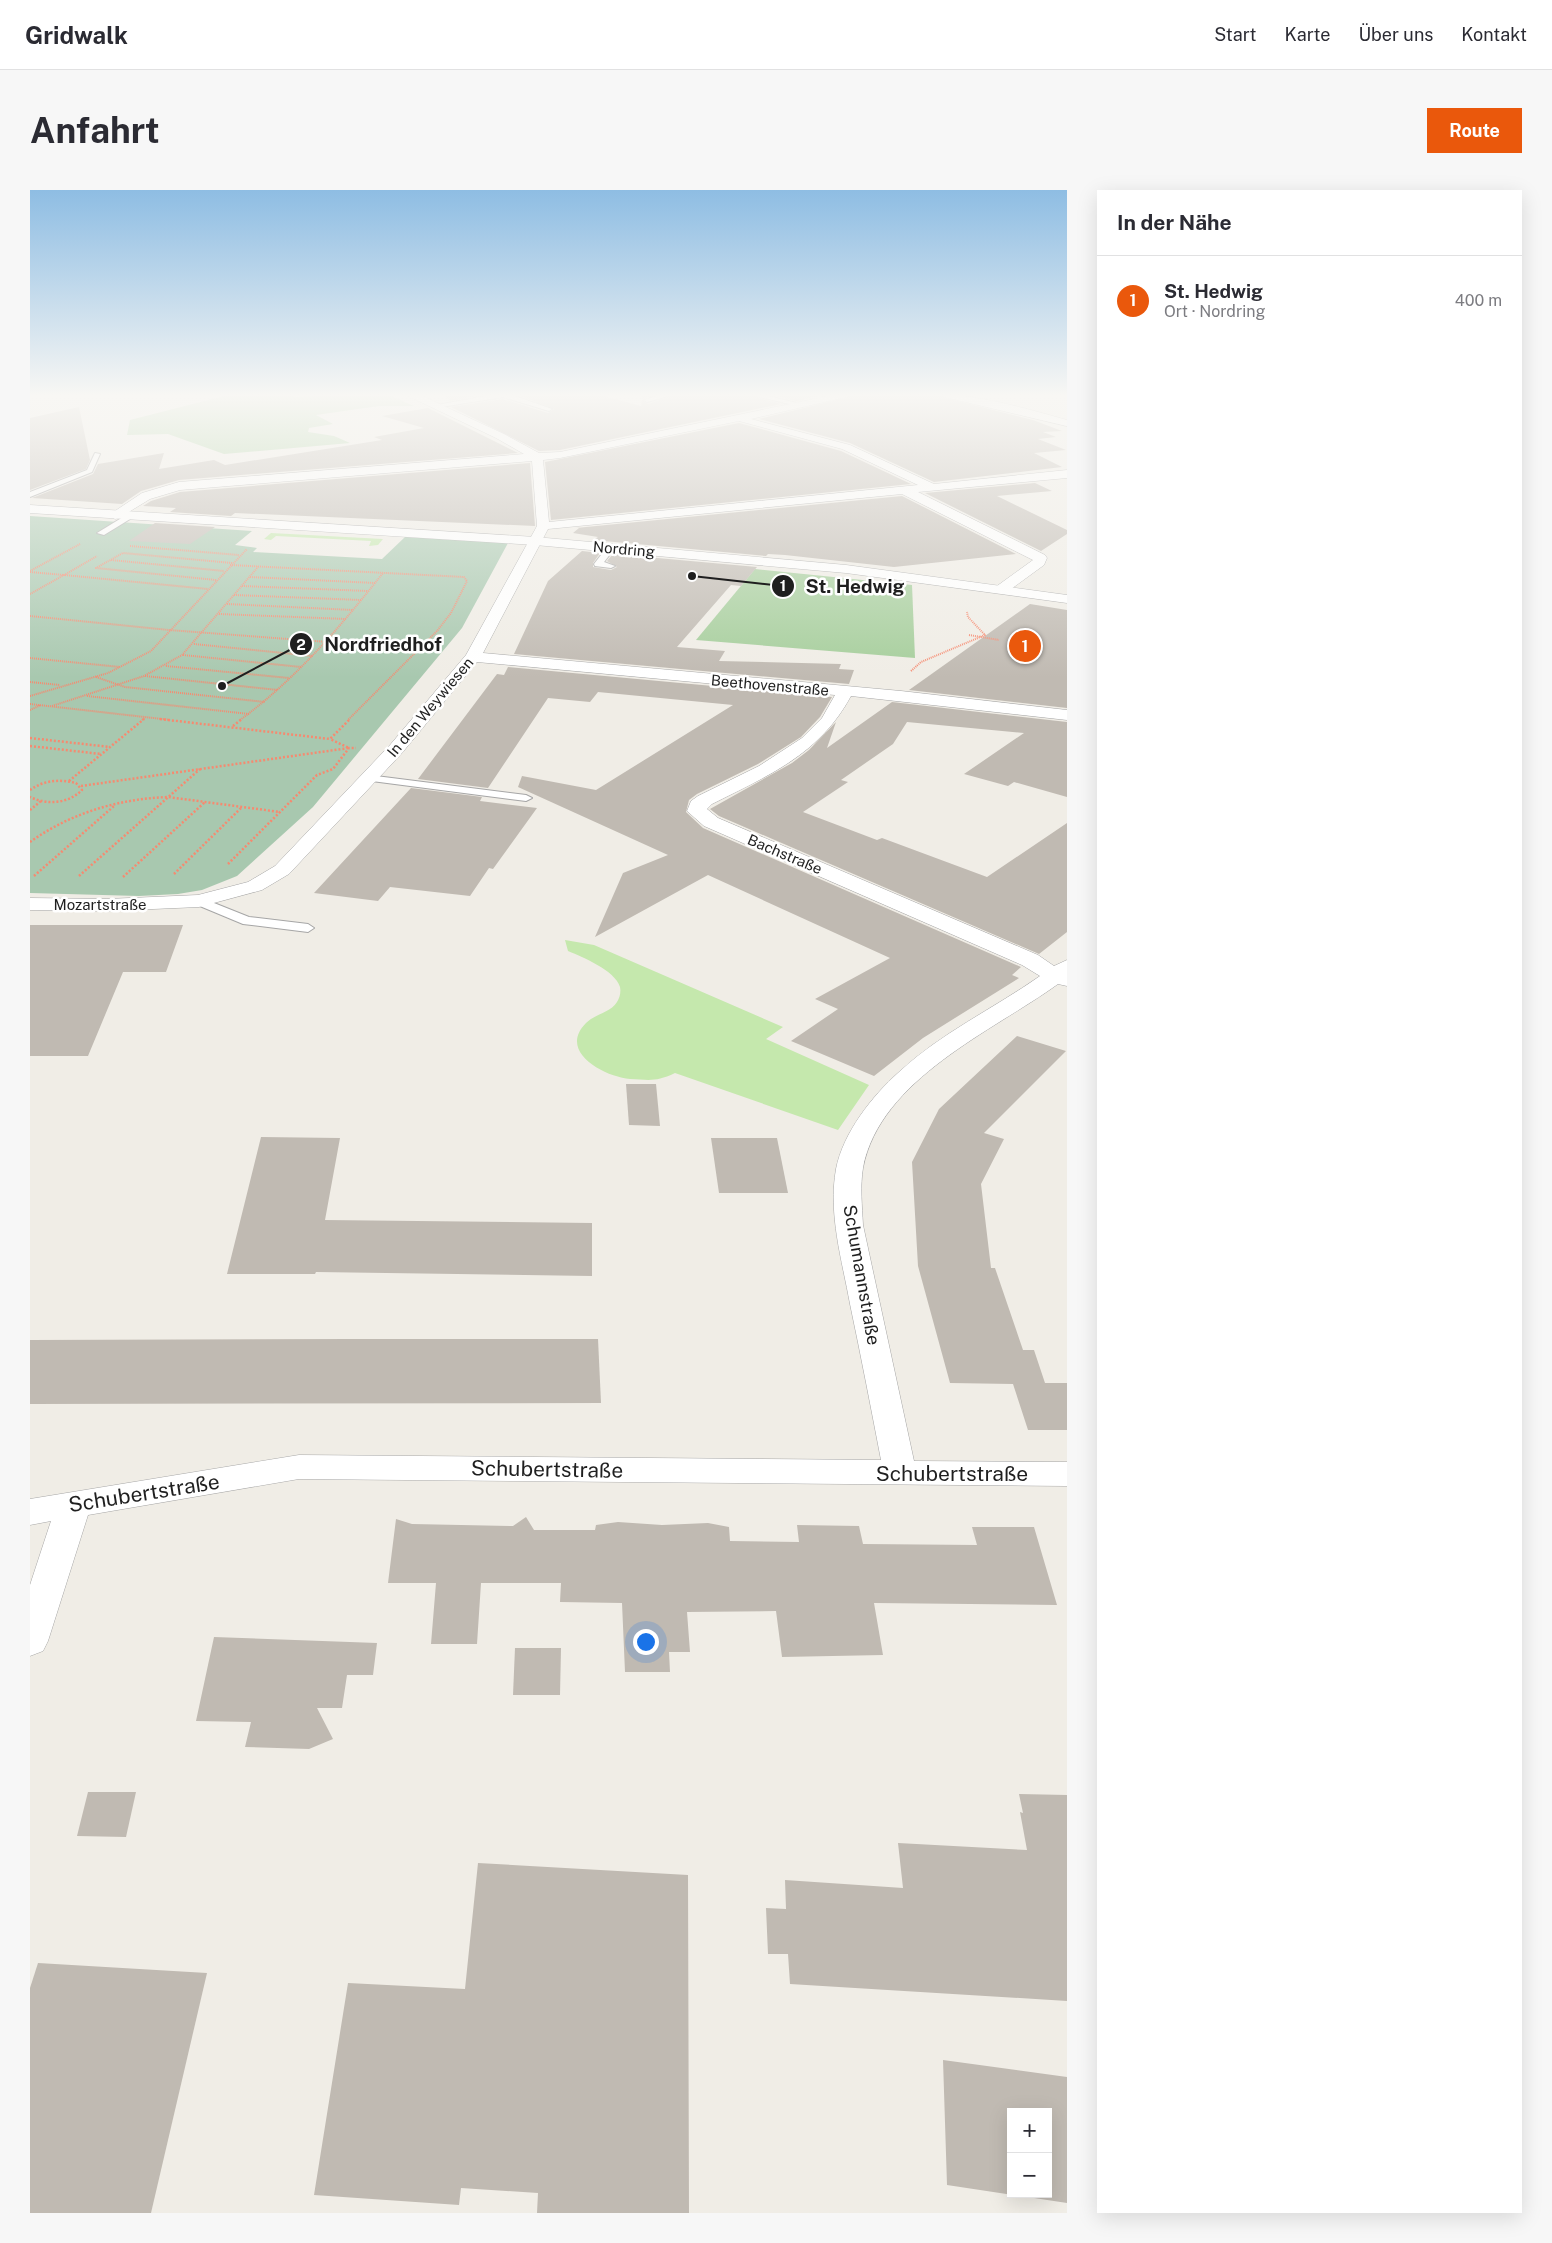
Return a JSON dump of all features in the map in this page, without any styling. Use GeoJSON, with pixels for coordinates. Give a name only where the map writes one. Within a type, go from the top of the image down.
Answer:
{"type":"FeatureCollection","features":[{"type":"Feature","properties":{"kind":"street"},"geometry":{"type":"LineString","coordinates":[[115,515],[146,496],[174,488]]}},
{"type":"Feature","properties":{"kind":"street"},"geometry":{"type":"LineString","coordinates":[[540,488],[543,526],[918,488]]}},
{"type":"Feature","properties":{"kind":"street"},"geometry":{"type":"LineString","coordinates":[[904,490],[1040,558],[1039,562],[997,588]]}},
{"type":"Feature","properties":{"kind":"street","name":"Nordring"},"geometry":{"type":"LineString","coordinates":[[30,509],[535,541],[846,569],[1067,599]]}},
{"type":"Feature","properties":{"kind":"street","name":"In den Weywiesen"},"geometry":{"type":"LineString","coordinates":[[171,904],[199,901],[255,886],[282,870],[396,749],[473,657],[543,526]]}},
{"type":"Feature","properties":{"kind":"street","name":"Beethovenstraße"},"geometry":{"type":"LineString","coordinates":[[473,657],[901,696],[1067,715]]}},
{"type":"Feature","properties":{"kind":"street","name":"Bachstraße"},"geometry":{"type":"LineString","coordinates":[[846,692],[828,722],[811,738],[786,757],[705,800],[698,805],[697,811],[710,822],[1063,974]]}},
{"type":"Feature","properties":{"kind":"street","name":"Mozartstraße"},"geometry":{"type":"LineString","coordinates":[[30,904],[171,904]]}},
{"type":"Feature","properties":{"kind":"street","name":"Schumannstraße"},"geometry":{"type":"LineString","coordinates":[[900,1473],[849,1225],[848,1193],[850,1167],[859,1142],[874,1114],[895,1088],[943,1046],[1063,974]]}},
{"type":"Feature","properties":{"kind":"street","name":"Schubertstraße"},"geometry":{"type":"LineString","coordinates":[[30,1512],[299,1467],[1067,1474]]}},
{"type":"Feature","properties":{"kind":"street"},"geometry":{"type":"LineString","coordinates":[[30,1641],[74,1504]]}},
{"type":"Feature","properties":{"kind":"lane"},"geometry":{"type":"LineString","coordinates":[[30,495],[46,488]]}},
{"type":"Feature","properties":{"kind":"lane"},"geometry":{"type":"LineString","coordinates":[[101,533],[131,516]]}},
{"type":"Feature","properties":{"kind":"lane"},"geometry":{"type":"LineString","coordinates":[[610,566],[598,564],[611,548]]}},
{"type":"Feature","properties":{"kind":"lane"},"geometry":{"type":"LineString","coordinates":[[368,778],[526,798]]}},
{"type":"Feature","properties":{"kind":"lane"},"geometry":{"type":"LineString","coordinates":[[199,901],[247,921],[308,928]]}},
{"type":"Feature","properties":{"kind":"path"},"geometry":{"type":"LineString","coordinates":[[30,572],[101,533]]}},
{"type":"Feature","properties":{"kind":"path"},"geometry":{"type":"LineString","coordinates":[[126,545],[239,555]]}},
{"type":"Feature","properties":{"kind":"path"},"geometry":{"type":"LineString","coordinates":[[30,696],[123,668],[151,651],[239,555],[248,548]]}},
{"type":"Feature","properties":{"kind":"path"},"geometry":{"type":"LineString","coordinates":[[30,594],[102,553]]}},
{"type":"Feature","properties":{"kind":"path"},"geometry":{"type":"LineString","coordinates":[[216,580],[96,568],[123,553],[258,566],[464,577],[467,581],[451,613],[421,649],[330,739]]}},
{"type":"Feature","properties":{"kind":"path"},"geometry":{"type":"LineString","coordinates":[[110,560],[224,571]]}},
{"type":"Feature","properties":{"kind":"path"},"geometry":{"type":"LineString","coordinates":[[50,706],[119,685],[166,666],[182,655],[193,644],[258,566]]}},
{"type":"Feature","properties":{"kind":"path"},"geometry":{"type":"LineString","coordinates":[[30,572],[208,589]]}},
{"type":"Feature","properties":{"kind":"path"},"geometry":{"type":"LineString","coordinates":[[233,726],[265,702],[328,641],[384,572]]}},
{"type":"Feature","properties":{"kind":"path"},"geometry":{"type":"LineString","coordinates":[[249,577],[375,583]]}},
{"type":"Feature","properties":{"kind":"path"},"geometry":{"type":"LineString","coordinates":[[241,586],[369,591]]}},
{"type":"Feature","properties":{"kind":"path"},"geometry":{"type":"LineString","coordinates":[[901,696],[906,676],[921,662],[982,638],[985,634],[968,617],[966,608],[997,588]]}},
{"type":"Feature","properties":{"kind":"path"},"geometry":{"type":"LineString","coordinates":[[234,595],[361,600]]}},
{"type":"Feature","properties":{"kind":"path"},"geometry":{"type":"LineString","coordinates":[[226,604],[354,610]]}},
{"type":"Feature","properties":{"kind":"path"},"geometry":{"type":"LineString","coordinates":[[218,614],[346,619]]}},
{"type":"Feature","properties":{"kind":"path"},"geometry":{"type":"LineString","coordinates":[[30,616],[169,630],[421,649]]}},
{"type":"Feature","properties":{"kind":"path"},"geometry":{"type":"LineString","coordinates":[[969,635],[999,640]]}},
{"type":"Feature","properties":{"kind":"path"},"geometry":{"type":"LineString","coordinates":[[193,644],[313,656]]}},
{"type":"Feature","properties":{"kind":"path"},"geometry":{"type":"LineString","coordinates":[[182,655],[302,667]]}},
{"type":"Feature","properties":{"kind":"path"},"geometry":{"type":"LineString","coordinates":[[30,658],[123,668]]}},
{"type":"Feature","properties":{"kind":"path"},"geometry":{"type":"LineString","coordinates":[[166,666],[290,678]]}},
{"type":"Feature","properties":{"kind":"path"},"geometry":{"type":"LineString","coordinates":[[94,676],[119,685],[265,702]]}},
{"type":"Feature","properties":{"kind":"path"},"geometry":{"type":"LineString","coordinates":[[144,676],[278,690]]}},
{"type":"Feature","properties":{"kind":"path"},"geometry":{"type":"LineString","coordinates":[[30,682],[64,686]]}},
{"type":"Feature","properties":{"kind":"path"},"geometry":{"type":"LineString","coordinates":[[84,696],[249,714]]}},
{"type":"Feature","properties":{"kind":"path"},"geometry":{"type":"LineString","coordinates":[[30,704],[233,726],[330,739],[349,748]]}},
{"type":"Feature","properties":{"kind":"path"},"geometry":{"type":"LineString","coordinates":[[30,710],[41,705]]}},
{"type":"Feature","properties":{"kind":"path"},"geometry":{"type":"LineString","coordinates":[[68,781],[146,717]]}},
{"type":"Feature","properties":{"kind":"path"},"geometry":{"type":"LineString","coordinates":[[30,738],[110,746]]}},
{"type":"Feature","properties":{"kind":"path"},"geometry":{"type":"LineString","coordinates":[[30,746],[101,754]]}},
{"type":"Feature","properties":{"kind":"path"},"geometry":{"type":"LineString","coordinates":[[227,865],[317,775],[333,769],[349,748]]}},
{"type":"Feature","properties":{"kind":"path"},"geometry":{"type":"LineString","coordinates":[[30,788],[48,782],[68,781],[81,786],[349,748],[396,749]]}},
{"type":"Feature","properties":{"kind":"path"},"geometry":{"type":"LineString","coordinates":[[78,877],[200,769]]}},
{"type":"Feature","properties":{"kind":"path"},"geometry":{"type":"LineString","coordinates":[[30,797],[42,801],[72,798],[82,790],[81,786]]}},
{"type":"Feature","properties":{"kind":"path"},"geometry":{"type":"LineString","coordinates":[[30,842],[57,825],[117,804],[150,797],[168,797],[280,812]]}},
{"type":"Feature","properties":{"kind":"path"},"geometry":{"type":"LineString","coordinates":[[30,810],[42,801]]}},
{"type":"Feature","properties":{"kind":"path"},"geometry":{"type":"LineString","coordinates":[[119,881],[205,802]]}},
{"type":"Feature","properties":{"kind":"path"},"geometry":{"type":"LineString","coordinates":[[30,880],[117,804]]}},
{"type":"Feature","properties":{"kind":"path"},"geometry":{"type":"LineString","coordinates":[[168,881],[242,807]]}},
{"type":"Feature","properties":{"kind":"green space"},"geometry":{"type":"Polygon","coordinates":[[[30,516],[252,531],[235,545],[257,548],[253,552],[382,559],[405,537],[508,543],[462,628],[313,807],[237,876],[202,890],[178,894],[139,896],[30,893],[30,516]]]}},
{"type":"Feature","properties":{"kind":"green space"},"geometry":{"type":"Polygon","coordinates":[[[271,533],[383,539],[378,545],[369,546],[371,541],[276,536],[271,540],[264,539],[271,533]]]}},
{"type":"Feature","properties":{"kind":"green space"},"geometry":{"type":"Polygon","coordinates":[[[755,569],[912,585],[915,658],[696,640],[755,569]]]}},
{"type":"Feature","properties":{"kind":"green space"},"geometry":{"type":"Polygon","coordinates":[[[565,940],[594,945],[783,1027],[766,1039],[869,1085],[838,1130],[675,1073],[658,1079],[630,1079],[597,1068],[581,1053],[577,1044],[579,1034],[586,1023],[614,1006],[620,995],[620,987],[612,975],[605,970],[568,951],[565,940]]]}},
{"type":"Feature","properties":{"kind":"building"},"geometry":{"type":"Polygon","coordinates":[[[56,488],[150,488],[141,491],[122,504],[32,498],[56,488]]]}},
{"type":"Feature","properties":{"kind":"building"},"geometry":{"type":"Polygon","coordinates":[[[223,488],[532,488],[535,526],[235,513],[231,516],[170,512],[176,508],[143,506],[151,501],[180,492],[223,488]]]}},
{"type":"Feature","properties":{"kind":"building"},"geometry":{"type":"Polygon","coordinates":[[[548,488],[867,488],[551,520],[548,488]]]}},
{"type":"Feature","properties":{"kind":"building"},"geometry":{"type":"Polygon","coordinates":[[[976,488],[1046,488],[1052,491],[997,496],[1067,530],[1067,534],[1041,551],[925,493],[976,488]]]}},
{"type":"Feature","properties":{"kind":"building"},"geometry":{"type":"Polygon","coordinates":[[[902,496],[1016,554],[894,567],[785,555],[768,554],[766,556],[593,540],[598,537],[573,533],[579,528],[576,528],[902,496]]]}},
{"type":"Feature","properties":{"kind":"building"},"geometry":{"type":"Polygon","coordinates":[[[155,523],[215,527],[190,544],[129,541],[155,523]]]}},
{"type":"Feature","properties":{"kind":"building"},"geometry":{"type":"Polygon","coordinates":[[[582,551],[600,553],[593,563],[593,567],[611,570],[617,567],[607,561],[613,554],[757,567],[741,586],[731,585],[677,647],[725,651],[719,661],[841,664],[839,669],[854,670],[849,684],[514,654],[548,581],[582,551]]]}},
{"type":"Feature","properties":{"kind":"building"},"geometry":{"type":"Polygon","coordinates":[[[1030,604],[1067,610],[1067,708],[909,690],[1030,604]]]}},
{"type":"Feature","properties":{"kind":"building"},"geometry":{"type":"Polygon","coordinates":[[[508,667],[832,697],[820,717],[801,737],[758,764],[697,794],[689,800],[686,812],[703,828],[1021,967],[1012,975],[1019,978],[923,1038],[874,1076],[791,1041],[838,1009],[815,999],[890,958],[708,875],[595,937],[623,873],[668,855],[518,787],[522,776],[596,790],[733,705],[598,692],[590,702],[548,698],[488,788],[418,779],[497,674],[504,675],[508,667]]]}},
{"type":"Feature","properties":{"kind":"building"},"geometry":{"type":"Polygon","coordinates":[[[892,702],[1067,722],[1067,797],[1014,782],[1008,786],[964,774],[1024,733],[907,722],[893,744],[841,780],[848,782],[803,812],[877,840],[882,838],[987,877],[1067,823],[1067,932],[1039,954],[719,816],[710,809],[792,763],[809,750],[836,722],[827,748],[892,702]]]}},
{"type":"Feature","properties":{"kind":"building"},"geometry":{"type":"Polygon","coordinates":[[[411,788],[482,797],[480,801],[537,808],[493,869],[489,868],[470,896],[390,887],[378,901],[314,893],[411,788]]]}},
{"type":"Feature","properties":{"kind":"building"},"geometry":{"type":"Polygon","coordinates":[[[30,925],[183,925],[166,972],[123,972],[88,1056],[30,1056],[30,925]]]}},
{"type":"Feature","properties":{"kind":"building"},"geometry":{"type":"Polygon","coordinates":[[[1017,1036],[1066,1051],[984,1133],[1004,1139],[981,1184],[991,1268],[995,1268],[1023,1350],[1034,1350],[1045,1383],[1067,1383],[1067,1430],[1028,1430],[1013,1384],[950,1383],[918,1266],[912,1162],[939,1109],[1017,1036]]]}},
{"type":"Feature","properties":{"kind":"building"},"geometry":{"type":"Polygon","coordinates":[[[626,1084],[656,1084],[660,1126],[629,1125],[626,1084]]]}},
{"type":"Feature","properties":{"kind":"building"},"geometry":{"type":"Polygon","coordinates":[[[261,1137],[340,1138],[325,1220],[592,1223],[592,1276],[316,1272],[315,1274],[227,1274],[261,1137]]]}},
{"type":"Feature","properties":{"kind":"building"},"geometry":{"type":"Polygon","coordinates":[[[711,1138],[777,1138],[788,1193],[719,1193],[711,1138]]]}},
{"type":"Feature","properties":{"kind":"building"},"geometry":{"type":"Polygon","coordinates":[[[598,1339],[601,1403],[30,1404],[30,1340],[598,1339]]]}},
{"type":"Feature","properties":{"kind":"building"},"geometry":{"type":"Polygon","coordinates":[[[526,1517],[534,1530],[595,1530],[596,1525],[618,1522],[662,1525],[708,1523],[729,1527],[730,1541],[799,1542],[797,1525],[859,1526],[863,1544],[977,1545],[972,1527],[1034,1527],[1057,1605],[874,1603],[883,1655],[782,1657],[776,1611],[687,1612],[690,1652],[669,1652],[670,1672],[625,1672],[622,1603],[560,1602],[561,1583],[481,1583],[477,1644],[431,1644],[436,1583],[388,1583],[396,1519],[412,1524],[513,1526],[526,1517]]]}},
{"type":"Feature","properties":{"kind":"building"},"geometry":{"type":"Polygon","coordinates":[[[214,1637],[377,1643],[373,1675],[347,1675],[342,1708],[317,1708],[333,1739],[309,1749],[245,1747],[251,1722],[196,1721],[214,1637]]]}},
{"type":"Feature","properties":{"kind":"building"},"geometry":{"type":"Polygon","coordinates":[[[515,1648],[561,1648],[560,1695],[513,1695],[515,1648]]]}},
{"type":"Feature","properties":{"kind":"building"},"geometry":{"type":"Polygon","coordinates":[[[88,1792],[136,1792],[126,1837],[77,1836],[88,1792]]]}},
{"type":"Feature","properties":{"kind":"building"},"geometry":{"type":"Polygon","coordinates":[[[1019,1794],[1067,1795],[1067,2001],[790,1984],[788,1954],[768,1954],[766,1908],[786,1909],[785,1880],[903,1888],[898,1843],[1027,1850],[1020,1812],[1023,1813],[1019,1794]]]}},
{"type":"Feature","properties":{"kind":"building"},"geometry":{"type":"Polygon","coordinates":[[[478,1863],[688,1875],[689,2213],[537,2213],[538,2193],[461,2188],[459,2205],[314,2195],[348,1983],[465,1989],[478,1863]]]}},
{"type":"Feature","properties":{"kind":"building"},"geometry":{"type":"Polygon","coordinates":[[[38,1963],[207,1973],[151,2213],[30,2213],[30,1988],[38,1963]]]}},
{"type":"Feature","properties":{"kind":"building"},"geometry":{"type":"Polygon","coordinates":[[[943,2060],[1067,2077],[1067,2203],[1034,2198],[1052,2198],[1052,2108],[1007,2108],[1007,2194],[947,2185],[943,2060]]]}},
{"type":"Feature","properties":{"kind":"place","name":"St. Hedwig"},"geometry":{"type":"Point","coordinates":[692,576]}},
{"type":"Feature","properties":{"kind":"place","name":"St. Hedwig"},"geometry":{"type":"Point","coordinates":[1025,646]}},
{"type":"Feature","properties":{"kind":"place","name":"Nordfriedhof"},"geometry":{"type":"Point","coordinates":[222,686]}}]}
